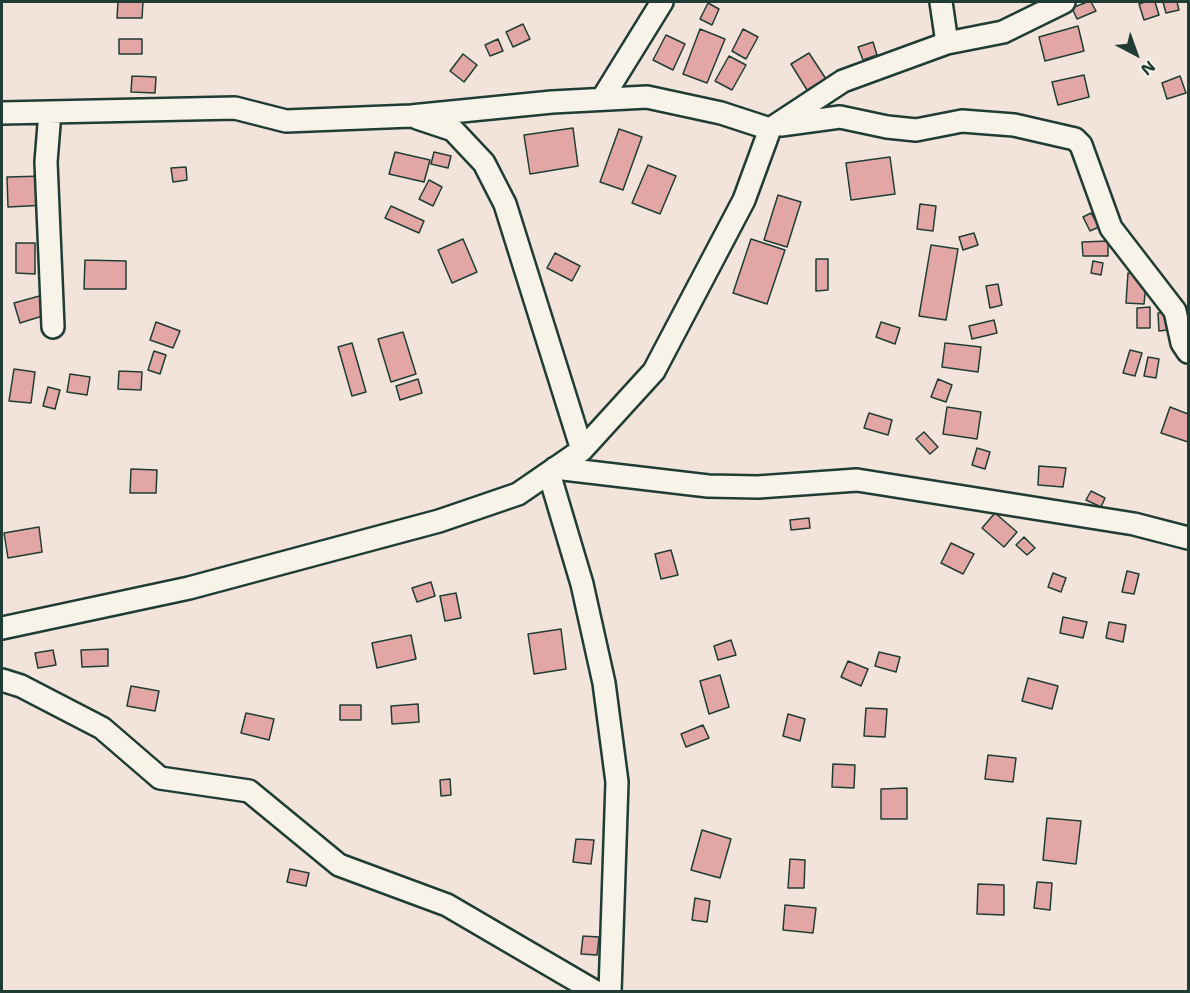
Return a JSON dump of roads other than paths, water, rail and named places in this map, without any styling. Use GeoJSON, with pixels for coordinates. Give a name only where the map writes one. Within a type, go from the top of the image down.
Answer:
{"type":"FeatureCollection","features":[{"type":"Feature","properties":{"kind":"street"},"geometry":{"type":"LineString","coordinates":[[602,99],[662,2]]}},
{"type":"Feature","properties":{"kind":"street"},"geometry":{"type":"LineString","coordinates":[[941,2],[947,43]]}},
{"type":"Feature","properties":{"kind":"street"},"geometry":{"type":"LineString","coordinates":[[2,628],[189,588],[439,521],[518,494],[582,450],[654,371],[744,200],[772,128],[843,81],[947,43],[1003,33],[1064,2]]}},
{"type":"Feature","properties":{"kind":"street"},"geometry":{"type":"LineString","coordinates":[[2,113],[234,108],[286,121],[411,116],[552,102],[647,97],[720,113],[772,128],[840,117],[887,127],[916,130],[962,121],[1014,125],[1075,139],[1082,145],[1112,228],[1175,311],[1182,343],[1188,352]]}},
{"type":"Feature","properties":{"kind":"street"},"geometry":{"type":"LineString","coordinates":[[50,112],[46,162],[53,327]]}},
{"type":"Feature","properties":{"kind":"street"},"geometry":{"type":"LineString","coordinates":[[411,116],[453,130],[484,164],[505,204],[582,450]]}},
{"type":"Feature","properties":{"kind":"street"},"geometry":{"type":"LineString","coordinates":[[552,471],[708,486],[758,487],[857,480],[1134,524],[1188,538]]}},
{"type":"Feature","properties":{"kind":"street"},"geometry":{"type":"LineString","coordinates":[[552,471],[582,584],[604,683],[617,782],[610,992]]}},
{"type":"Feature","properties":{"kind":"street"},"geometry":{"type":"LineString","coordinates":[[2,680],[21,686],[102,728],[160,778],[249,790],[339,865],[447,905],[596,992]]}}]}
